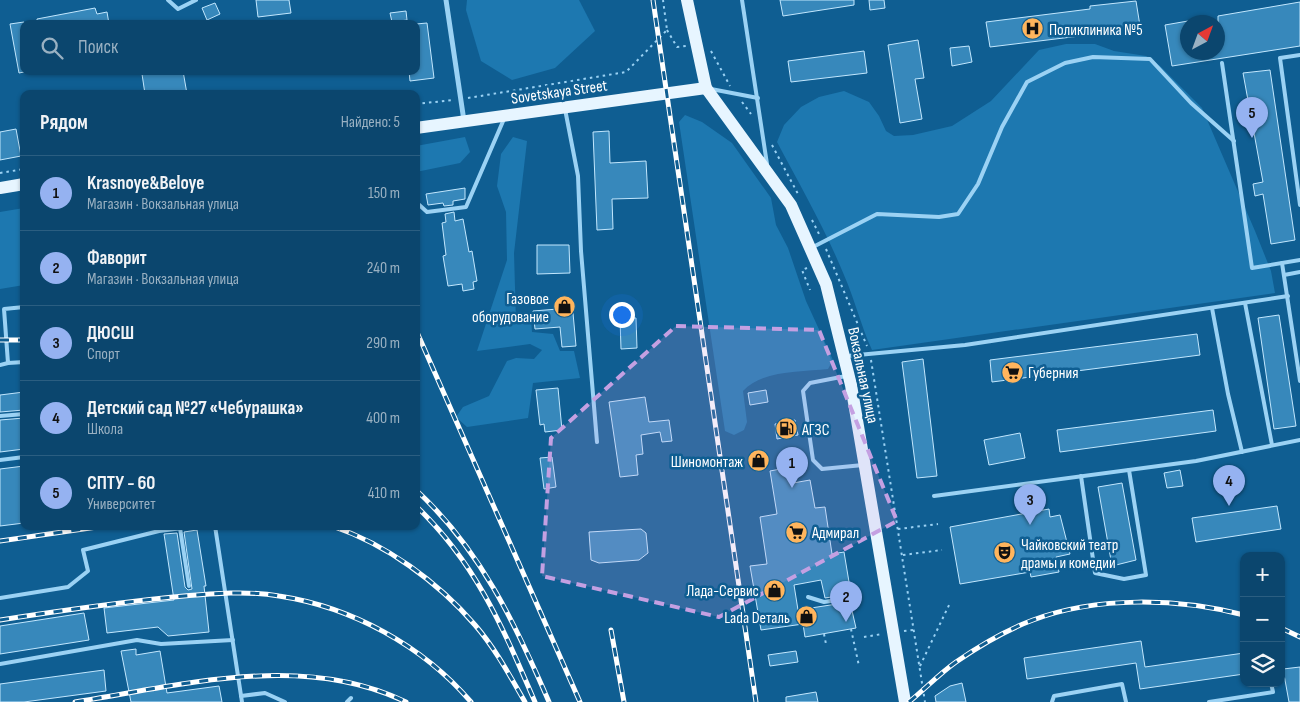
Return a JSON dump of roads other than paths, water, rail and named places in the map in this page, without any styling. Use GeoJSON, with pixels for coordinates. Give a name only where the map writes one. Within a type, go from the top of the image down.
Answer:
{"type":"FeatureCollection","features":[{"type":"Feature","properties":{"kind":"main road"},"geometry":{"type":"LineString","coordinates":[[687,0],[706,88]]}},
{"type":"Feature","properties":{"kind":"main road","name":"Sovetskaya Street"},"geometry":{"type":"LineString","coordinates":[[420,127],[564,106],[706,88]]}},
{"type":"Feature","properties":{"kind":"main road","name":"Вокзальная улица"},"geometry":{"type":"LineString","coordinates":[[706,88],[791,205],[826,284],[845,356],[866,464],[905,702]]}},
{"type":"Feature","properties":{"kind":"main road"},"geometry":{"type":"LineString","coordinates":[[0,188],[20,185]]}},
{"type":"Feature","properties":{"kind":"street"},"geometry":{"type":"LineString","coordinates":[[446,0],[464,121]]}},
{"type":"Feature","properties":{"kind":"lane"},"geometry":{"type":"LineString","coordinates":[[168,0],[178,9],[196,0]]}},
{"type":"Feature","properties":{"kind":"lane"},"geometry":{"type":"LineString","coordinates":[[742,0],[768,172]]}},
{"type":"Feature","properties":{"kind":"lane"},"geometry":{"type":"LineString","coordinates":[[1300,55],[1280,58],[1300,206]]}},
{"type":"Feature","properties":{"kind":"lane"},"geometry":{"type":"LineString","coordinates":[[811,248],[878,214],[939,217],[958,214],[978,184],[1002,127],[1027,82],[1065,63],[1093,57],[1150,59],[1191,103],[1234,142]]}},
{"type":"Feature","properties":{"kind":"lane"},"geometry":{"type":"LineString","coordinates":[[1222,63],[1252,268],[1300,260]]}},
{"type":"Feature","properties":{"kind":"lane"},"geometry":{"type":"LineString","coordinates":[[706,88],[758,98]]}},
{"type":"Feature","properties":{"kind":"lane"},"geometry":{"type":"LineString","coordinates":[[564,106],[578,176],[597,442]]}},
{"type":"Feature","properties":{"kind":"lane"},"geometry":{"type":"LineString","coordinates":[[420,206],[427,212],[466,207],[506,115]]}},
{"type":"Feature","properties":{"kind":"lane"},"geometry":{"type":"LineString","coordinates":[[1282,263],[1300,380]]}},
{"type":"Feature","properties":{"kind":"lane"},"geometry":{"type":"LineString","coordinates":[[1284,275],[1300,272]]}},
{"type":"Feature","properties":{"kind":"lane"},"geometry":{"type":"LineString","coordinates":[[845,356],[965,345],[1288,296]]}},
{"type":"Feature","properties":{"kind":"lane"},"geometry":{"type":"LineString","coordinates":[[1245,303],[1272,446]]}},
{"type":"Feature","properties":{"kind":"lane"},"geometry":{"type":"LineString","coordinates":[[8,363],[4,309],[20,307]]}},
{"type":"Feature","properties":{"kind":"lane"},"geometry":{"type":"LineString","coordinates":[[1212,308],[1228,394],[1242,452]]}},
{"type":"Feature","properties":{"kind":"lane"},"geometry":{"type":"LineString","coordinates":[[0,365],[20,362]]}},
{"type":"Feature","properties":{"kind":"lane"},"geometry":{"type":"LineString","coordinates":[[849,376],[810,383],[803,391],[813,460],[822,469],[866,464]]}},
{"type":"Feature","properties":{"kind":"lane"},"geometry":{"type":"LineString","coordinates":[[0,416],[20,414]]}},
{"type":"Feature","properties":{"kind":"lane"},"geometry":{"type":"LineString","coordinates":[[934,496],[1196,461],[1300,440]]}},
{"type":"Feature","properties":{"kind":"lane"},"geometry":{"type":"LineString","coordinates":[[0,460],[20,458]]}},
{"type":"Feature","properties":{"kind":"lane"},"geometry":{"type":"LineString","coordinates":[[1081,476],[1095,572],[1124,579],[1146,575],[1129,470]]}},
{"type":"Feature","properties":{"kind":"lane"},"geometry":{"type":"LineString","coordinates":[[0,598],[68,587],[88,571],[84,550],[166,530]]}},
{"type":"Feature","properties":{"kind":"lane"},"geometry":{"type":"LineString","coordinates":[[180,530],[189,586]]}},
{"type":"Feature","properties":{"kind":"lane"},"geometry":{"type":"LineString","coordinates":[[216,530],[242,702]]}},
{"type":"Feature","properties":{"kind":"lane"},"geometry":{"type":"LineString","coordinates":[[808,597],[824,602],[851,598],[858,600]]}},
{"type":"Feature","properties":{"kind":"lane"},"geometry":{"type":"LineString","coordinates":[[0,664],[137,640],[170,644],[233,640]]}},
{"type":"Feature","properties":{"kind":"lane"},"geometry":{"type":"LineString","coordinates":[[1052,702],[1054,696],[1122,684],[1126,702]]}},
{"type":"Feature","properties":{"kind":"lane"},"geometry":{"type":"LineString","coordinates":[[1209,702],[1273,692],[1272,687]]}},
{"type":"Feature","properties":{"kind":"lane"},"geometry":{"type":"LineString","coordinates":[[242,696],[265,693],[284,702]]}},
{"type":"Feature","properties":{"kind":"lane"},"geometry":{"type":"LineString","coordinates":[[347,702],[351,698]]}},
{"type":"Feature","properties":{"kind":"railway"},"geometry":{"type":"LineString","coordinates":[[653,0],[756,702]]}},
{"type":"Feature","properties":{"kind":"railway"},"geometry":{"type":"LineString","coordinates":[[420,339],[580,702]]}},
{"type":"Feature","properties":{"kind":"railway"},"geometry":{"type":"LineString","coordinates":[[0,340],[20,340]]}},
{"type":"Feature","properties":{"kind":"railway"},"geometry":{"type":"LineString","coordinates":[[420,494],[459,537],[494,588],[523,644],[549,702]]}},
{"type":"Feature","properties":{"kind":"railway"},"geometry":{"type":"LineString","coordinates":[[420,510],[455,550],[472,574],[499,622],[535,702]]}},
{"type":"Feature","properties":{"kind":"railway"},"geometry":{"type":"LineString","coordinates":[[0,541],[76,530]]}},
{"type":"Feature","properties":{"kind":"railway"},"geometry":{"type":"LineString","coordinates":[[342,530],[372,543],[391,554],[410,566],[445,594],[475,625],[489,643],[525,702]]}},
{"type":"Feature","properties":{"kind":"railway"},"geometry":{"type":"LineString","coordinates":[[0,620],[151,599],[240,593],[279,596],[333,609],[384,632],[431,663],[471,702]]}},
{"type":"Feature","properties":{"kind":"railway"},"geometry":{"type":"LineString","coordinates":[[909,702],[950,667],[983,644],[1023,624],[1058,612],[1110,603],[1138,602],[1192,605],[1240,614]]}},
{"type":"Feature","properties":{"kind":"railway"},"geometry":{"type":"LineString","coordinates":[[611,630],[624,702]]}},
{"type":"Feature","properties":{"kind":"railway"},"geometry":{"type":"LineString","coordinates":[[1285,630],[1300,637]]}},
{"type":"Feature","properties":{"kind":"railway"},"geometry":{"type":"LineString","coordinates":[[75,702],[200,681],[284,676],[326,679],[367,687],[406,702]]}},
{"type":"Feature","properties":{"kind":"place","name":"Поликлиника №5"},"geometry":{"type":"Point","coordinates":[1033,29]}},
{"type":"Feature","properties":{"kind":"place","name":"СПТУ - 60"},"geometry":{"type":"Point","coordinates":[1252,138]}},
{"type":"Feature","properties":{"kind":"place","name":"Газовое оборудование"},"geometry":{"type":"Point","coordinates":[565,307]}},
{"type":"Feature","properties":{"kind":"place","name":"Губерния"},"geometry":{"type":"Point","coordinates":[1012,372]}},
{"type":"Feature","properties":{"kind":"place","name":"АГЗС"},"geometry":{"type":"Point","coordinates":[786,429]}},
{"type":"Feature","properties":{"kind":"place","name":"Шиномонтаж"},"geometry":{"type":"Point","coordinates":[759,461]}},
{"type":"Feature","properties":{"kind":"place","name":"Krasnoye&Beloye"},"geometry":{"type":"Point","coordinates":[792,488]}},
{"type":"Feature","properties":{"kind":"place","name":"Детский сад №27 «Чебурашка»"},"geometry":{"type":"Point","coordinates":[1229,506]}},
{"type":"Feature","properties":{"kind":"place","name":"ДЮСШ"},"geometry":{"type":"Point","coordinates":[1030,525]}},
{"type":"Feature","properties":{"kind":"place","name":"Адмирал"},"geometry":{"type":"Point","coordinates":[796,532]}},
{"type":"Feature","properties":{"kind":"place","name":"Чайковский театр драмы и комедии"},"geometry":{"type":"Point","coordinates":[1005,553]}},
{"type":"Feature","properties":{"kind":"place","name":"Лада-Сервис"},"geometry":{"type":"Point","coordinates":[775,590]}},
{"type":"Feature","properties":{"kind":"place","name":"Lada Dеталь"},"geometry":{"type":"Point","coordinates":[806,617]}},
{"type":"Feature","properties":{"kind":"place","name":"Фаворит"},"geometry":{"type":"Point","coordinates":[846,622]}}]}
